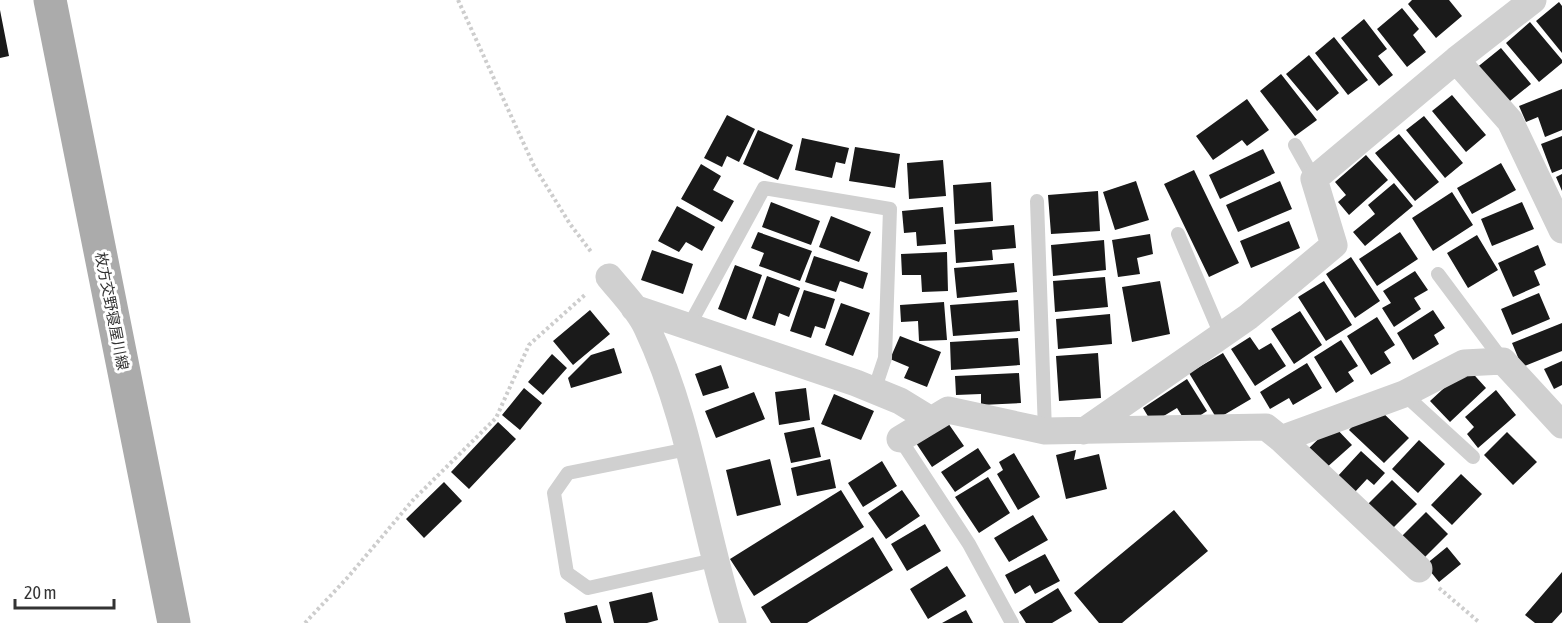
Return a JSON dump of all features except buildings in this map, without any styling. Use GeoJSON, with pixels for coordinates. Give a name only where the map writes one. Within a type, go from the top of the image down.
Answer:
{"type":"FeatureCollection","features":[{"type":"Feature","properties":{"kind":"main road","name":"枚方交野寝屋川線"},"geometry":{"type":"LineString","coordinates":[[50,0],[174,623]]}},
{"type":"Feature","properties":{"kind":"street"},"geometry":{"type":"LineString","coordinates":[[1084,431],[1248,317],[1334,245],[1314,179],[1456,60],[1533,0]]}},
{"type":"Feature","properties":{"kind":"street"},"geometry":{"type":"LineString","coordinates":[[1456,60],[1510,121],[1562,230]]}},
{"type":"Feature","properties":{"kind":"street"},"geometry":{"type":"LineString","coordinates":[[609,276],[647,327],[680,414],[714,560],[733,623]]}},
{"type":"Feature","properties":{"kind":"street"},"geometry":{"type":"LineString","coordinates":[[634,308],[874,391],[900,401],[931,420]]}},
{"type":"Feature","properties":{"kind":"street"},"geometry":{"type":"LineString","coordinates":[[1281,439],[1404,394],[1464,363],[1503,361],[1562,425]]}},
{"type":"Feature","properties":{"kind":"street"},"geometry":{"type":"LineString","coordinates":[[900,439],[948,410],[1045,431],[1266,427],[1419,569]]}},
{"type":"Feature","properties":{"kind":"lane"},"geometry":{"type":"LineString","coordinates":[[1295,145],[1314,179]]}},
{"type":"Feature","properties":{"kind":"lane"},"geometry":{"type":"LineString","coordinates":[[689,326],[764,188],[890,209],[885,358],[874,391]]}},
{"type":"Feature","properties":{"kind":"lane"},"geometry":{"type":"LineString","coordinates":[[1037,201],[1045,431]]}},
{"type":"Feature","properties":{"kind":"lane"},"geometry":{"type":"LineString","coordinates":[[1178,234],[1221,335]]}},
{"type":"Feature","properties":{"kind":"lane"},"geometry":{"type":"LineString","coordinates":[[1438,274],[1503,361]]}},
{"type":"Feature","properties":{"kind":"lane"},"geometry":{"type":"LineString","coordinates":[[1404,394],[1473,457]]}},
{"type":"Feature","properties":{"kind":"lane"},"geometry":{"type":"LineString","coordinates":[[900,439],[969,544],[1012,623]]}},
{"type":"Feature","properties":{"kind":"lane"},"geometry":{"type":"LineString","coordinates":[[688,448],[568,473],[554,492],[567,573],[588,588],[714,560]]}},
{"type":"Feature","properties":{"kind":"path"},"geometry":{"type":"LineString","coordinates":[[305,623],[348,577],[413,500],[496,418],[514,375],[530,345],[575,303],[609,276],[570,224],[534,166],[458,0]]}},
{"type":"Feature","properties":{"kind":"path"},"geometry":{"type":"LineString","coordinates":[[1419,569],[1480,623]]}}]}
